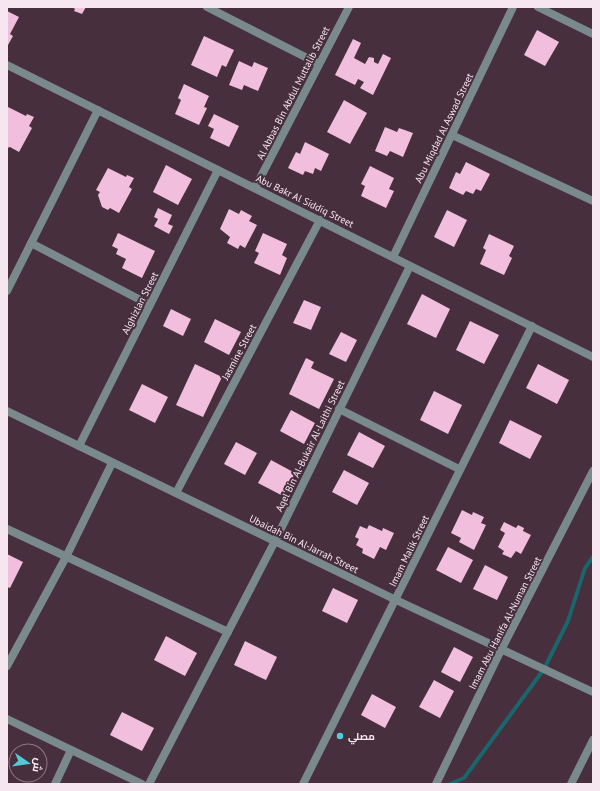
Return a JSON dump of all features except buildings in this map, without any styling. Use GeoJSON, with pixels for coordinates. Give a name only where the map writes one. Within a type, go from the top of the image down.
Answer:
{"type":"FeatureCollection","features":[{"type":"Feature","properties":{"kind":"street"},"geometry":{"type":"LineString","coordinates":[[207,7],[319,64]]}},
{"type":"Feature","properties":{"kind":"street","name":"Al Abbas Bin Abdul Muttalib Street"},"geometry":{"type":"LineString","coordinates":[[255,188],[349,7]]}},
{"type":"Feature","properties":{"kind":"street","name":"Abu Miqdad Al Aswad Street"},"geometry":{"type":"LineString","coordinates":[[393,256],[513,7]]}},
{"type":"Feature","properties":{"kind":"street"},"geometry":{"type":"LineString","coordinates":[[538,7],[593,34]]}},
{"type":"Feature","properties":{"kind":"street","name":"Abu Bakr Al Siddiq Street"},"geometry":{"type":"LineString","coordinates":[[7,64],[593,357]]}},
{"type":"Feature","properties":{"kind":"street"},"geometry":{"type":"LineString","coordinates":[[7,290],[98,110]]}},
{"type":"Feature","properties":{"kind":"street"},"geometry":{"type":"LineString","coordinates":[[452,135],[593,201]]}},
{"type":"Feature","properties":{"kind":"street","name":"Alghizlan Street"},"geometry":{"type":"LineString","coordinates":[[79,446],[218,170]]}},
{"type":"Feature","properties":{"kind":"street","name":"Jasmine Street"},"geometry":{"type":"LineString","coordinates":[[176,493],[320,220]]}},
{"type":"Feature","properties":{"kind":"street"},"geometry":{"type":"LineString","coordinates":[[31,243],[150,305]]}},
{"type":"Feature","properties":{"kind":"street","name":"Aqel Bin Al-Bukair Al-Laithi Street"},"geometry":{"type":"LineString","coordinates":[[149,784],[275,541],[410,266]]}},
{"type":"Feature","properties":{"kind":"street","name":"Imam Malik Street"},"geometry":{"type":"LineString","coordinates":[[303,784],[396,600],[459,469],[532,326]]}},
{"type":"Feature","properties":{"kind":"street"},"geometry":{"type":"LineString","coordinates":[[339,409],[459,469]]}},
{"type":"Feature","properties":{"kind":"street","name":"Ubaidah Bin Al-Jarrah Street"},"geometry":{"type":"LineString","coordinates":[[7,411],[396,600],[593,692]]}},
{"type":"Feature","properties":{"kind":"street"},"geometry":{"type":"LineString","coordinates":[[7,666],[66,557],[112,463]]}},
{"type":"Feature","properties":{"kind":"street","name":"Imam Abu Hanifa Al-Numan Street"},"geometry":{"type":"LineString","coordinates":[[436,784],[501,650],[593,472]]}},
{"type":"Feature","properties":{"kind":"street"},"geometry":{"type":"LineString","coordinates":[[7,529],[228,632]]}},
{"type":"Feature","properties":{"kind":"street"},"geometry":{"type":"LineString","coordinates":[[7,719],[142,784]]}},
{"type":"Feature","properties":{"kind":"street"},"geometry":{"type":"LineString","coordinates":[[571,784],[593,740]]}},
{"type":"Feature","properties":{"kind":"street"},"geometry":{"type":"LineString","coordinates":[[55,784],[71,750]]}},
{"type":"Feature","properties":{"kind":"waterway"},"geometry":{"type":"LineString","coordinates":[[450,784],[464,778],[544,669],[568,621],[585,568],[593,557]]}},
{"type":"Feature","properties":{"kind":"place","name":"مصلي"},"geometry":{"type":"Point","coordinates":[340,736]}}]}
